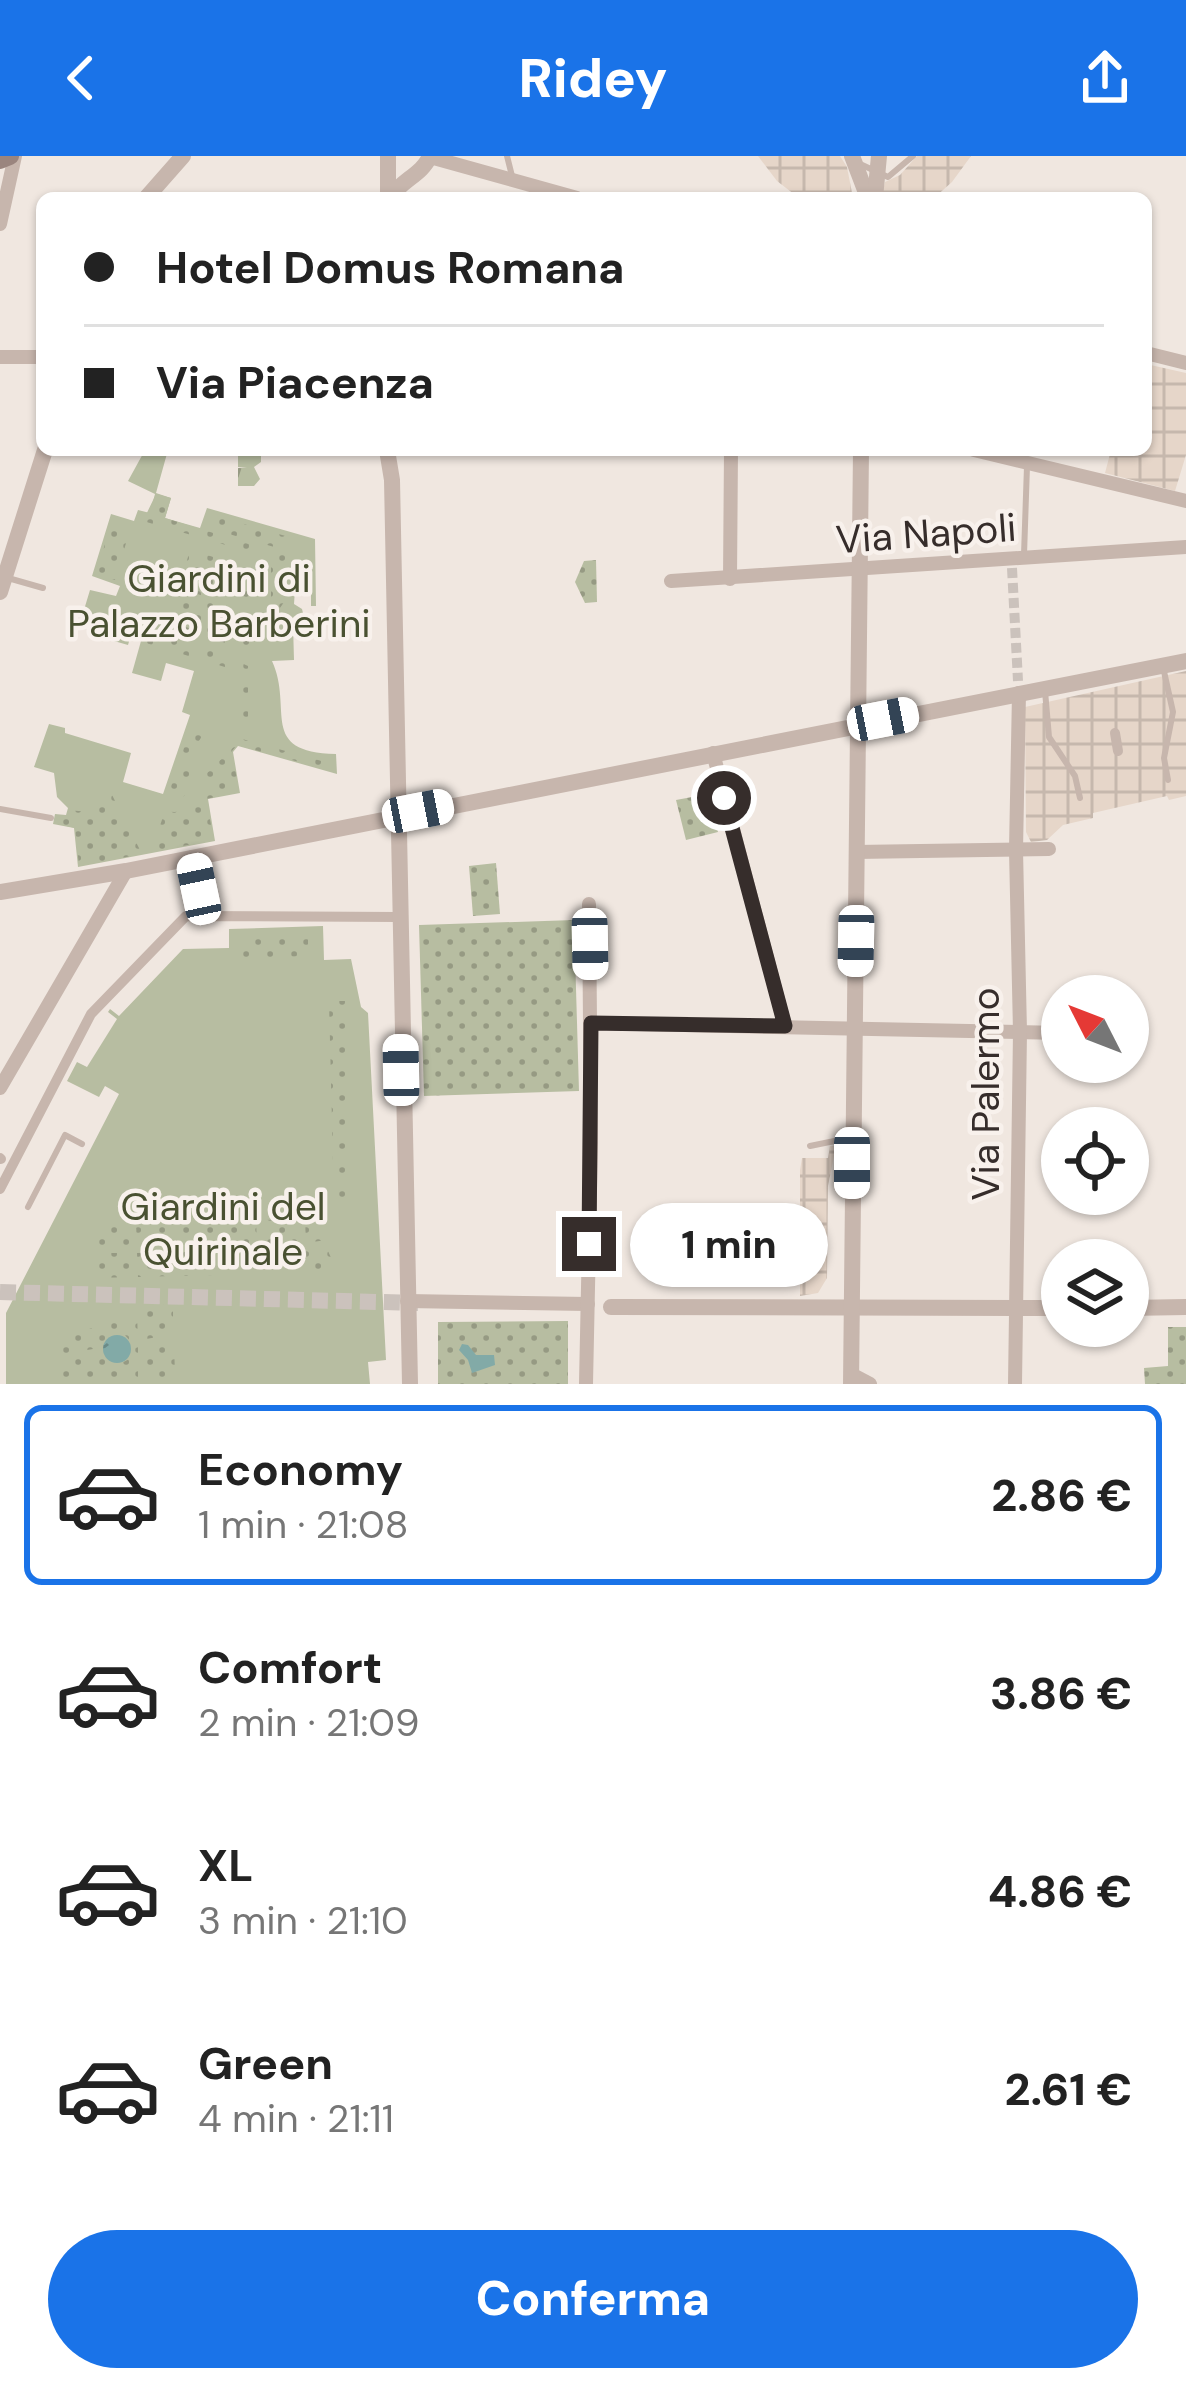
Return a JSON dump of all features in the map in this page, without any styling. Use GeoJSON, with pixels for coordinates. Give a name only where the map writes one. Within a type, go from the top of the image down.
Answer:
{"type":"FeatureCollection","features":[{"type":"Feature","properties":{"kind":"main road"},"geometry":{"type":"LineString","coordinates":[[0,160],[12,156]]}},
{"type":"Feature","properties":{"kind":"street"},"geometry":{"type":"LineString","coordinates":[[0,224],[12,156]]}},
{"type":"Feature","properties":{"kind":"street"},"geometry":{"type":"LineString","coordinates":[[151,192],[183,156]]}},
{"type":"Feature","properties":{"kind":"street"},"geometry":{"type":"LineString","coordinates":[[389,156],[398,169],[414,176]]}},
{"type":"Feature","properties":{"kind":"street"},"geometry":{"type":"LineString","coordinates":[[389,156],[389,192]]}},
{"type":"Feature","properties":{"kind":"street"},"geometry":{"type":"LineString","coordinates":[[396,192],[430,156],[556,192]]}},
{"type":"Feature","properties":{"kind":"street"},"geometry":{"type":"LineString","coordinates":[[852,157],[872,169]]}},
{"type":"Feature","properties":{"kind":"street"},"geometry":{"type":"LineString","coordinates":[[1152,354],[1186,363]]}},
{"type":"Feature","properties":{"kind":"street"},"geometry":{"type":"LineString","coordinates":[[0,357],[36,357]]}},
{"type":"Feature","properties":{"kind":"street"},"geometry":{"type":"LineString","coordinates":[[2,585],[43,456]]}},
{"type":"Feature","properties":{"kind":"street"},"geometry":{"type":"LineString","coordinates":[[391,456],[410,1384]]}},
{"type":"Feature","properties":{"kind":"street"},"geometry":{"type":"LineString","coordinates":[[730,579],[731,456]]}},
{"type":"Feature","properties":{"kind":"street"},"geometry":{"type":"LineString","coordinates":[[861,456],[851,1379],[870,1384]]}},
{"type":"Feature","properties":{"kind":"street"},"geometry":{"type":"LineString","coordinates":[[997,456],[1186,501]]}},
{"type":"Feature","properties":{"kind":"street","name":"Via Napoli"},"geometry":{"type":"LineString","coordinates":[[671,581],[1016,562],[1186,547]]}},
{"type":"Feature","properties":{"kind":"street"},"geometry":{"type":"LineString","coordinates":[[0,892],[126,871],[857,724],[1018,687],[1046,688],[1186,661]]}},
{"type":"Feature","properties":{"kind":"street","name":"Via Palermo"},"geometry":{"type":"LineString","coordinates":[[1015,1384],[1018,687]]}},
{"type":"Feature","properties":{"kind":"street"},"geometry":{"type":"LineString","coordinates":[[1115,733],[1118,751]]}},
{"type":"Feature","properties":{"kind":"street"},"geometry":{"type":"LineString","coordinates":[[712,753],[785,1026]]}},
{"type":"Feature","properties":{"kind":"street"},"geometry":{"type":"LineString","coordinates":[[856,852],[1049,849]]}},
{"type":"Feature","properties":{"kind":"street"},"geometry":{"type":"LineString","coordinates":[[192,857],[205,916]]}},
{"type":"Feature","properties":{"kind":"street"},"geometry":{"type":"LineString","coordinates":[[0,1088],[126,871]]}},
{"type":"Feature","properties":{"kind":"street"},"geometry":{"type":"LineString","coordinates":[[586,1384],[589,904]]}},
{"type":"Feature","properties":{"kind":"street"},"geometry":{"type":"LineString","coordinates":[[0,1189],[91,1014],[186,916],[398,917]]}},
{"type":"Feature","properties":{"kind":"street"},"geometry":{"type":"LineString","coordinates":[[591,1023],[1041,1032]]}},
{"type":"Feature","properties":{"kind":"street"},"geometry":{"type":"LineString","coordinates":[[407,1301],[588,1304]]}},
{"type":"Feature","properties":{"kind":"street"},"geometry":{"type":"LineString","coordinates":[[611,1307],[1041,1308]]}},
{"type":"Feature","properties":{"kind":"street"},"geometry":{"type":"LineString","coordinates":[[1149,1308],[1186,1307]]}},
{"type":"Feature","properties":{"kind":"lane"},"geometry":{"type":"LineString","coordinates":[[507,156],[513,180]]}},
{"type":"Feature","properties":{"kind":"lane"},"geometry":{"type":"LineString","coordinates":[[872,169],[894,175],[913,156]]}},
{"type":"Feature","properties":{"kind":"lane"},"geometry":{"type":"LineString","coordinates":[[1016,562],[1027,464]]}},
{"type":"Feature","properties":{"kind":"lane"},"geometry":{"type":"LineString","coordinates":[[2,585],[43,588]]}},
{"type":"Feature","properties":{"kind":"lane"},"geometry":{"type":"LineString","coordinates":[[1163,665],[1173,712],[1164,758],[1168,781]]}},
{"type":"Feature","properties":{"kind":"lane"},"geometry":{"type":"LineString","coordinates":[[1046,688],[1049,737],[1075,776],[1080,798]]}},
{"type":"Feature","properties":{"kind":"lane"},"geometry":{"type":"LineString","coordinates":[[0,808],[51,818]]}},
{"type":"Feature","properties":{"kind":"lane"},"geometry":{"type":"LineString","coordinates":[[28,1207],[65,1135],[82,1144]]}},
{"type":"Feature","properties":{"kind":"lane"},"geometry":{"type":"LineString","coordinates":[[810,1146],[852,1137]]}},
{"type":"Feature","properties":{"kind":"green space","name":"Giardini di Palazzo Barberini"},"geometry":{"type":"Polygon","coordinates":[[[142,456],[166,456],[156,493],[171,498],[165,518],[200,528],[207,508],[315,539],[316,606],[311,606],[311,589],[295,589],[294,604],[304,617],[293,624],[294,660],[272,661],[287,736],[311,751],[336,754],[337,774],[238,746],[233,752],[240,793],[208,799],[215,841],[78,867],[74,828],[53,824],[55,814],[66,815],[68,808],[57,797],[54,773],[34,767],[49,724],[131,753],[123,782],[163,794],[190,715],[182,712],[194,671],[166,663],[161,681],[132,673],[141,641],[130,638],[128,645],[114,641],[116,634],[80,623],[90,590],[116,596],[120,586],[92,576],[111,514],[134,521],[138,510],[150,513],[155,494],[128,481],[142,456]]]}},
{"type":"Feature","properties":{"kind":"green space"},"geometry":{"type":"Polygon","coordinates":[[[238,456],[261,456],[254,467],[260,479],[254,486],[238,486],[238,468],[247,467],[238,467],[238,456]]]}},
{"type":"Feature","properties":{"kind":"green space"},"geometry":{"type":"Polygon","coordinates":[[[156,494],[171,498],[165,518],[297,559],[296,572],[287,573],[287,598],[277,612],[271,612],[271,558],[143,521],[156,494]]]}},
{"type":"Feature","properties":{"kind":"green space"},"geometry":{"type":"Polygon","coordinates":[[[212,515],[289,537],[285,550],[208,528],[212,515]]]}},
{"type":"Feature","properties":{"kind":"green space"},"geometry":{"type":"Polygon","coordinates":[[[110,527],[129,533],[115,580],[96,575],[110,527]]]}},
{"type":"Feature","properties":{"kind":"green space"},"geometry":{"type":"Polygon","coordinates":[[[190,550],[240,565],[234,600],[228,604],[179,588],[190,550]]]}},
{"type":"Feature","properties":{"kind":"green space"},"geometry":{"type":"Polygon","coordinates":[[[596,560],[597,602],[585,603],[575,582],[584,561],[596,560]]]}},
{"type":"Feature","properties":{"kind":"green space"},"geometry":{"type":"Polygon","coordinates":[[[243,566],[254,572],[254,611],[243,608],[238,600],[243,566]]]}},
{"type":"Feature","properties":{"kind":"green space"},"geometry":{"type":"Polygon","coordinates":[[[178,591],[227,606],[232,615],[226,643],[168,627],[178,591]]]}},
{"type":"Feature","properties":{"kind":"green space"},"geometry":{"type":"Polygon","coordinates":[[[242,611],[254,615],[254,648],[229,644],[234,615],[242,611]]]}},
{"type":"Feature","properties":{"kind":"green space"},"geometry":{"type":"Polygon","coordinates":[[[149,634],[214,651],[248,666],[248,726],[239,725],[238,671],[146,643],[149,634]]]}},
{"type":"Feature","properties":{"kind":"green space"},"geometry":{"type":"Polygon","coordinates":[[[194,718],[202,736],[192,759],[190,791],[179,800],[167,798],[194,718]]]}},
{"type":"Feature","properties":{"kind":"green space"},"geometry":{"type":"Polygon","coordinates":[[[242,739],[336,765],[336,772],[237,745],[232,751],[239,792],[206,799],[214,840],[151,852],[165,811],[194,805],[202,778],[242,739]]]}},
{"type":"Feature","properties":{"kind":"green space"},"geometry":{"type":"Polygon","coordinates":[[[110,791],[142,854],[79,866],[75,828],[54,823],[56,815],[67,817],[69,809],[93,809],[110,791]]]}},
{"type":"Feature","properties":{"kind":"green space"},"geometry":{"type":"Polygon","coordinates":[[[708,794],[718,832],[686,840],[676,800],[708,794]]]}},
{"type":"Feature","properties":{"kind":"green space"},"geometry":{"type":"Polygon","coordinates":[[[496,863],[500,914],[473,916],[469,866],[496,863]]]}},
{"type":"Feature","properties":{"kind":"green space"},"geometry":{"type":"Polygon","coordinates":[[[574,920],[579,1091],[424,1096],[419,925],[574,920]]]}},
{"type":"Feature","properties":{"kind":"green space","name":"Giardini del Quirinale"},"geometry":{"type":"Polygon","coordinates":[[[323,926],[324,960],[351,959],[361,1007],[368,1013],[386,1360],[368,1362],[370,1384],[6,1384],[6,1313],[119,1094],[105,1086],[99,1097],[67,1081],[77,1062],[87,1067],[117,1019],[110,1009],[119,1016],[183,949],[229,948],[229,929],[323,926]]]}},
{"type":"Feature","properties":{"kind":"green space"},"geometry":{"type":"Polygon","coordinates":[[[308,935],[308,956],[242,958],[241,937],[308,935]]]}},
{"type":"Feature","properties":{"kind":"green space"},"geometry":{"type":"Polygon","coordinates":[[[329,1001],[346,1001],[351,1202],[334,1203],[329,1001]]]}},
{"type":"Feature","properties":{"kind":"green space"},"geometry":{"type":"Polygon","coordinates":[[[328,1218],[326,1240],[306,1243],[305,1219],[328,1218]]]}},
{"type":"Feature","properties":{"kind":"green space"},"geometry":{"type":"Polygon","coordinates":[[[300,1219],[301,1243],[261,1245],[261,1220],[300,1219]]]}},
{"type":"Feature","properties":{"kind":"green space"},"geometry":{"type":"Polygon","coordinates":[[[256,1220],[257,1244],[234,1244],[222,1234],[221,1221],[256,1220]]]}},
{"type":"Feature","properties":{"kind":"green space"},"geometry":{"type":"Polygon","coordinates":[[[215,1221],[215,1234],[205,1244],[176,1245],[176,1222],[215,1221]]]}},
{"type":"Feature","properties":{"kind":"green space"},"geometry":{"type":"Polygon","coordinates":[[[171,1222],[171,1245],[137,1246],[136,1223],[171,1222]]]}},
{"type":"Feature","properties":{"kind":"green space"},"geometry":{"type":"Polygon","coordinates":[[[132,1223],[133,1246],[97,1245],[95,1224],[132,1223]]]}},
{"type":"Feature","properties":{"kind":"green space"},"geometry":{"type":"Polygon","coordinates":[[[301,1249],[302,1272],[262,1273],[261,1250],[301,1249]]]}},
{"type":"Feature","properties":{"kind":"green space"},"geometry":{"type":"Polygon","coordinates":[[[306,1249],[328,1251],[329,1271],[307,1272],[306,1249]]]}},
{"type":"Feature","properties":{"kind":"green space"},"geometry":{"type":"Polygon","coordinates":[[[257,1250],[257,1273],[224,1274],[224,1262],[234,1251],[257,1250]]]}},
{"type":"Feature","properties":{"kind":"green space"},"geometry":{"type":"Polygon","coordinates":[[[205,1251],[216,1262],[216,1275],[177,1276],[177,1252],[205,1251]]]}},
{"type":"Feature","properties":{"kind":"green space"},"geometry":{"type":"Polygon","coordinates":[[[172,1252],[172,1276],[138,1277],[137,1253],[172,1252]]]}},
{"type":"Feature","properties":{"kind":"green space"},"geometry":{"type":"Polygon","coordinates":[[[101,1253],[133,1253],[133,1277],[96,1278],[101,1253]]]}},
{"type":"Feature","properties":{"kind":"green space"},"geometry":{"type":"Polygon","coordinates":[[[173,1302],[173,1334],[141,1340],[141,1312],[173,1302]]]}},
{"type":"Feature","properties":{"kind":"green space"},"geometry":{"type":"Polygon","coordinates":[[[137,1314],[138,1341],[114,1333],[97,1349],[96,1327],[137,1314]]]}},
{"type":"Feature","properties":{"kind":"green space"},"geometry":{"type":"Polygon","coordinates":[[[568,1321],[568,1384],[438,1384],[438,1322],[568,1321]]]}},
{"type":"Feature","properties":{"kind":"green space"},"geometry":{"type":"Polygon","coordinates":[[[1168,1327],[1186,1327],[1186,1384],[1145,1384],[1144,1368],[1168,1366],[1168,1327]]]}},
{"type":"Feature","properties":{"kind":"green space"},"geometry":{"type":"Polygon","coordinates":[[[92,1328],[93,1349],[57,1355],[57,1340],[92,1328]]]}},
{"type":"Feature","properties":{"kind":"green space"},"geometry":{"type":"Polygon","coordinates":[[[174,1341],[175,1377],[143,1378],[142,1346],[174,1341]]]}},
{"type":"Feature","properties":{"kind":"green space"},"geometry":{"type":"Polygon","coordinates":[[[138,1347],[138,1379],[98,1381],[97,1354],[120,1364],[138,1347]]]}},
{"type":"Feature","properties":{"kind":"green space"},"geometry":{"type":"Polygon","coordinates":[[[93,1355],[93,1379],[58,1380],[57,1361],[93,1355]]]}},
{"type":"Feature","properties":{"kind":"shaded area"},"geometry":{"type":"Polygon","coordinates":[[[758,156],[840,156],[852,192],[791,192],[758,156]]]}},
{"type":"Feature","properties":{"kind":"shaded area"},"geometry":{"type":"Polygon","coordinates":[[[917,156],[971,156],[941,192],[882,192],[885,182],[900,175],[917,156]]]}},
{"type":"Feature","properties":{"kind":"shaded area"},"geometry":{"type":"Polygon","coordinates":[[[1152,365],[1186,373],[1186,455],[1175,491],[1105,473],[1109,456],[1152,456],[1152,365]]]}},
{"type":"Feature","properties":{"kind":"shaded area"},"geometry":{"type":"Polygon","coordinates":[[[1186,671],[1186,796],[1093,813],[1093,818],[1063,825],[1047,840],[1031,842],[1026,832],[1025,707],[1186,671]]]}},
{"type":"Feature","properties":{"kind":"shaded area"},"geometry":{"type":"Polygon","coordinates":[[[830,1146],[836,1146],[828,1186],[827,1278],[818,1293],[800,1296],[802,1158],[828,1158],[830,1146]]]}},
{"type":"Feature","properties":{"kind":"water"},"geometry":{"type":"Polygon","coordinates":[[[117,1335],[127,1339],[131,1349],[127,1359],[117,1363],[107,1359],[103,1349],[107,1339],[117,1335]]]}},
{"type":"Feature","properties":{"kind":"water"},"geometry":{"type":"Polygon","coordinates":[[[462,1344],[476,1355],[494,1355],[495,1365],[472,1373],[459,1350],[462,1344]]]}},
{"type":"Feature","properties":{"kind":"tunnel"},"geometry":{"type":"LineString","coordinates":[[1012,568],[1018,681]]}},
{"type":"Feature","properties":{"kind":"tunnel"},"geometry":{"type":"LineString","coordinates":[[0,1292],[418,1303]]}},
{"type":"Feature","properties":{"kind":"route"},"geometry":{"type":"LineString","coordinates":[[589,1244],[591,1023],[785,1026],[724,798]]}}]}
